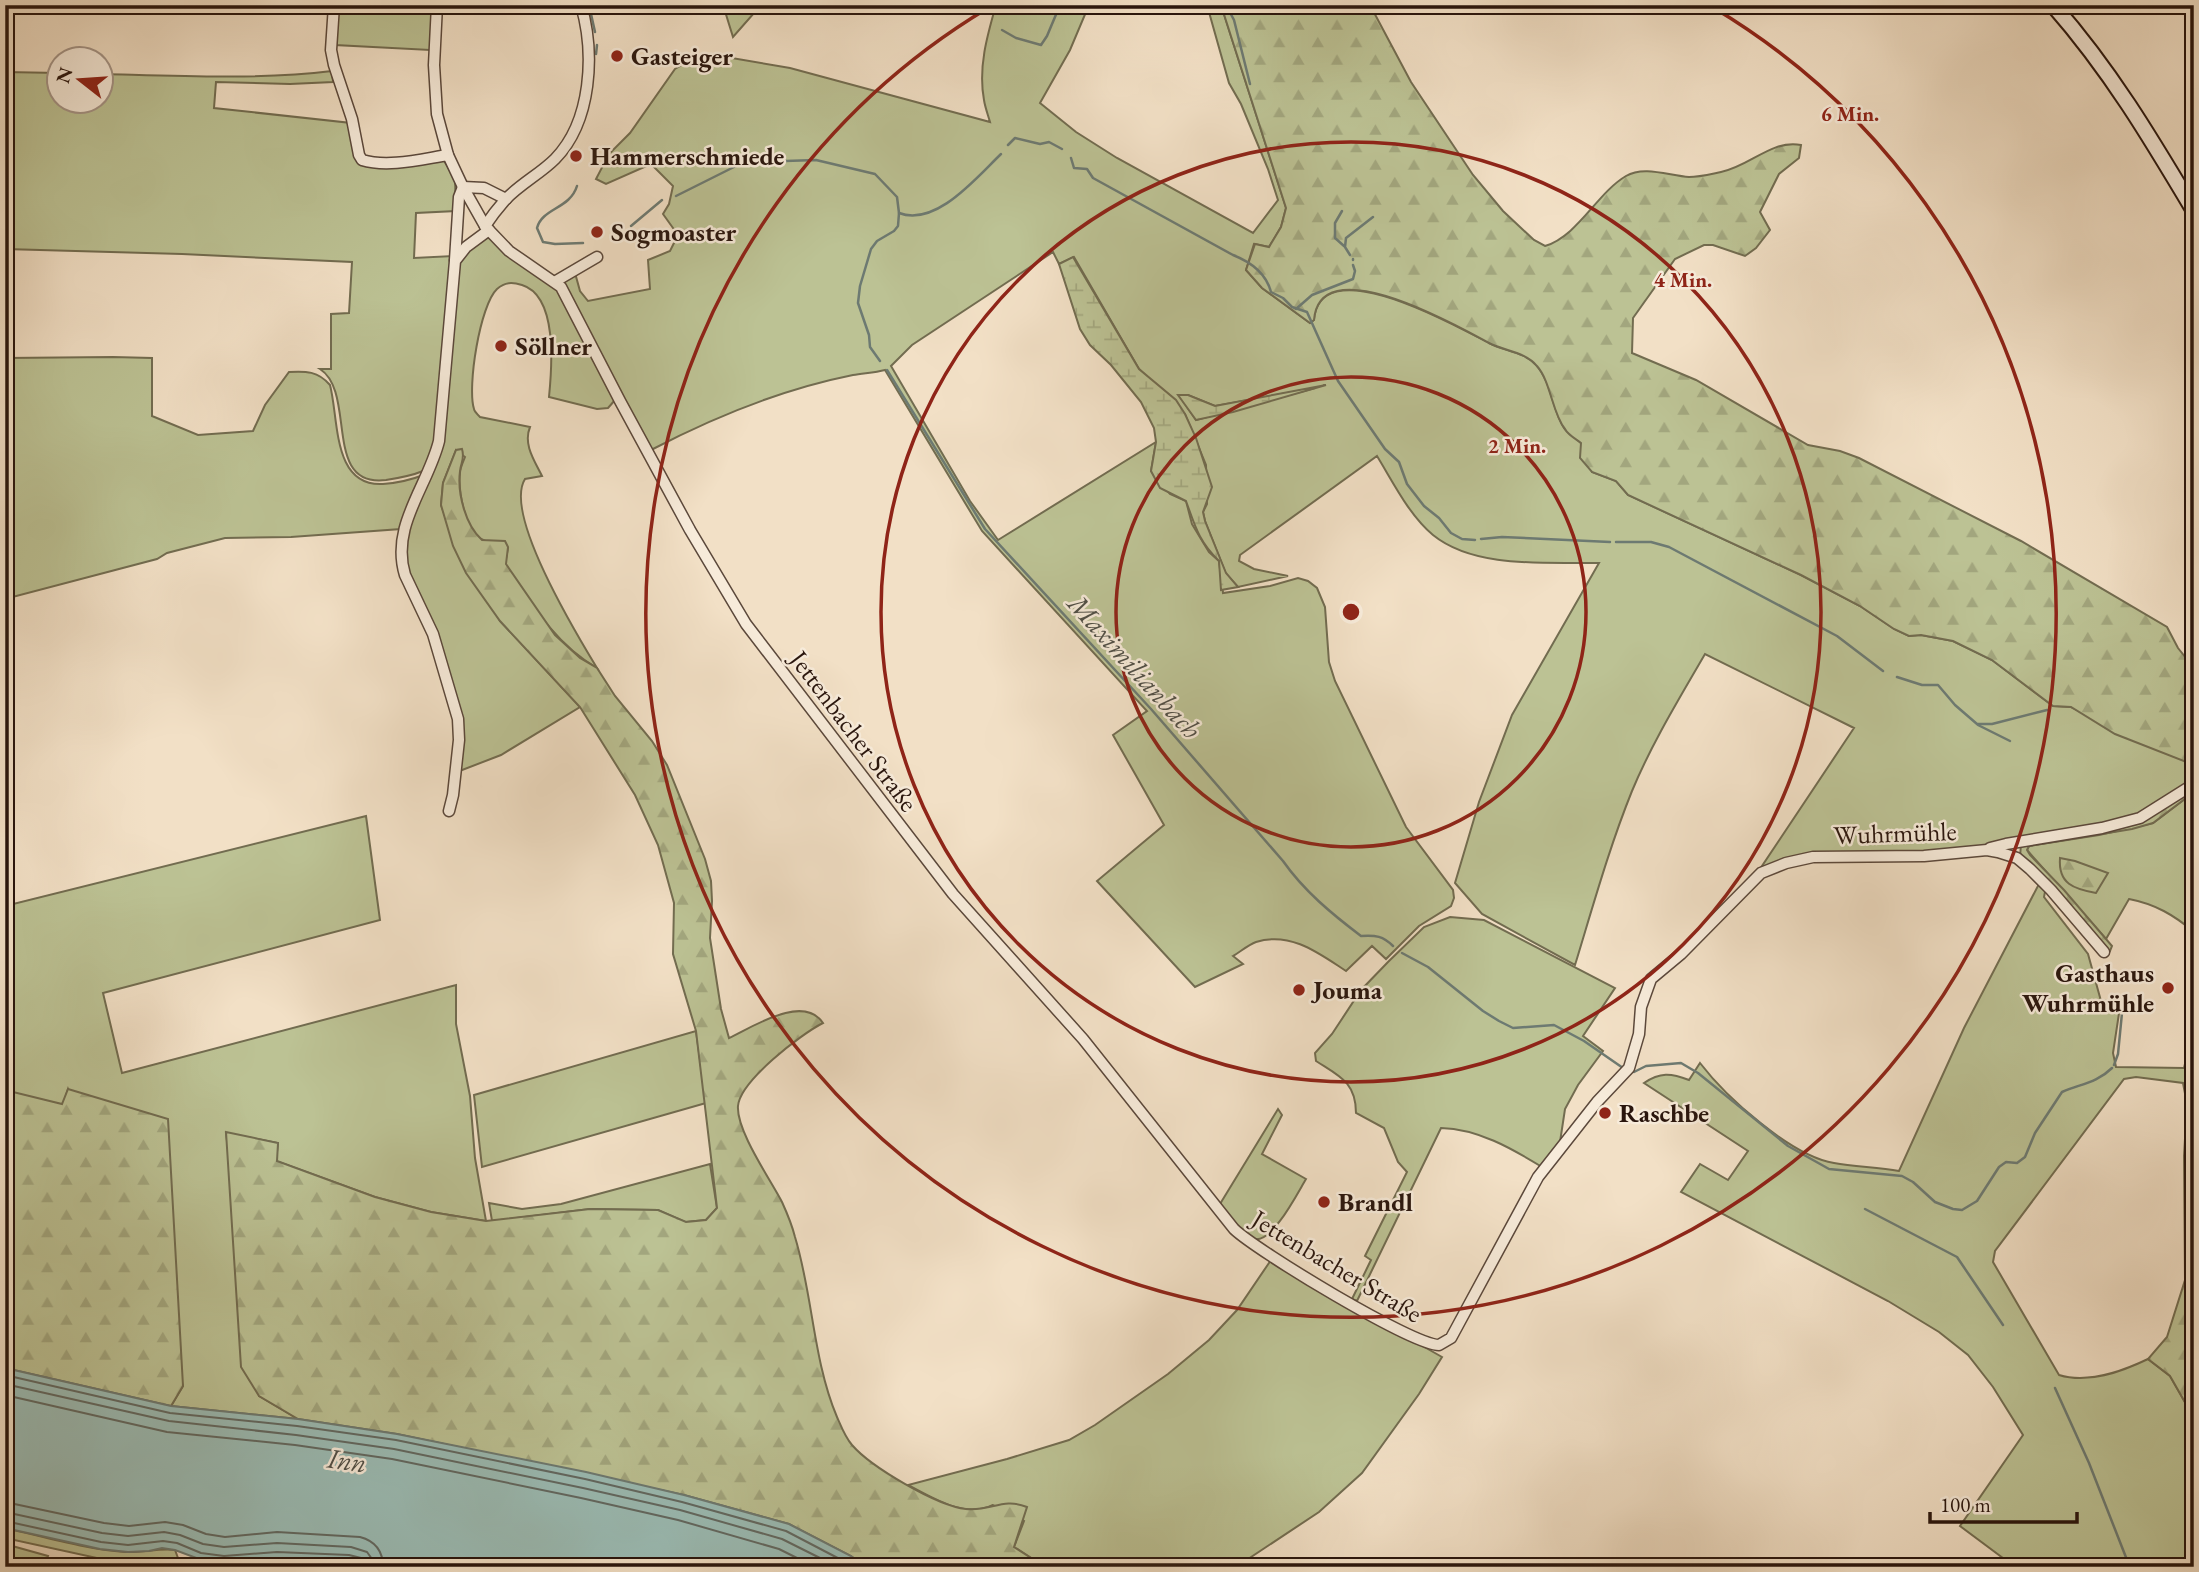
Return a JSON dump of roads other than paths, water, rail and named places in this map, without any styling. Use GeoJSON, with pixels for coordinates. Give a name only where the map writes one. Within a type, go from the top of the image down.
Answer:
{"type":"FeatureCollection","features":[{"type":"Feature","properties":{"kind":"main road"},"geometry":{"type":"LineString","coordinates":[[2053,5],[2102,63],[2133,108],[2194,211]]}},
{"type":"Feature","properties":{"kind":"street"},"geometry":{"type":"LineString","coordinates":[[334,5],[331,50],[362,160],[393,162],[448,155]]}},
{"type":"Feature","properties":{"kind":"street","name":"Jettenbacher Straße"},"geometry":{"type":"LineString","coordinates":[[437,5],[437,114],[448,155],[463,187],[487,228],[509,251],[556,281],[568,298],[620,401],[736,608],[849,760],[954,894],[1083,1039],[1242,1236],[1409,1336],[1439,1345]]}},
{"type":"Feature","properties":{"kind":"street"},"geometry":{"type":"LineString","coordinates":[[455,261],[487,228],[506,199],[553,161],[569,141],[587,87],[589,33],[581,5]]}},
{"type":"Feature","properties":{"kind":"street"},"geometry":{"type":"LineString","coordinates":[[449,811],[453,795],[458,719],[433,634],[405,575],[401,551],[404,530],[431,469],[439,441],[459,197],[463,187],[484,188],[506,199]]}},
{"type":"Feature","properties":{"kind":"street"},"geometry":{"type":"LineString","coordinates":[[556,281],[597,257]]}},
{"type":"Feature","properties":{"kind":"street"},"geometry":{"type":"LineString","coordinates":[[1987,850],[2140,818],[2194,784]]}},
{"type":"Feature","properties":{"kind":"street"},"geometry":{"type":"LineString","coordinates":[[2017,858],[2016,849],[2022,841]]}},
{"type":"Feature","properties":{"kind":"street","name":"Wuhrmühle"},"geometry":{"type":"LineString","coordinates":[[1439,1345],[1451,1338],[1457,1328],[1538,1177],[1597,1102],[1629,1068],[1639,1034],[1641,1007],[1651,979],[1681,954],[1761,873],[1786,863],[1814,857],[1924,856],[1987,850],[2017,858],[2051,890],[2104,952]]}},
{"type":"Feature","properties":{"kind":"water","name":"Inn"},"geometry":{"type":"Polygon","coordinates":[[[5,1368],[171,1406],[298,1419],[397,1434],[586,1472],[789,1524],[851,1556],[866,1567],[378,1567],[348,1562],[277,1559],[224,1563],[162,1548],[128,1552],[100,1549],[5,1528],[5,1368]]]}},
{"type":"Feature","properties":{"kind":"waterway","name":"Maximilianbach"},"geometry":{"type":"LineString","coordinates":[[589,5],[595,32]]}},
{"type":"Feature","properties":{"kind":"waterway"},"geometry":{"type":"LineString","coordinates":[[1002,30],[1016,38],[1041,45],[1060,5]]}},
{"type":"Feature","properties":{"kind":"waterway"},"geometry":{"type":"LineString","coordinates":[[1226,5],[1234,20],[1250,84]]}},
{"type":"Feature","properties":{"kind":"waterway","name":"Maximilianbach"},"geometry":{"type":"LineString","coordinates":[[596,54],[597,45]]}},
{"type":"Feature","properties":{"kind":"waterway"},"geometry":{"type":"LineString","coordinates":[[1008,145],[1015,138],[1040,144],[1049,142],[1062,149]]}},
{"type":"Feature","properties":{"kind":"waterway"},"geometry":{"type":"LineString","coordinates":[[899,213],[913,215],[941,207],[967,187],[1001,154]]}},
{"type":"Feature","properties":{"kind":"waterway"},"geometry":{"type":"LineString","coordinates":[[1071,158],[1074,168],[1087,169],[1093,178],[1252,265],[1262,274],[1271,292],[1292,307],[1307,312],[1338,381],[1385,449],[1399,462],[1407,484],[1451,533],[1462,539],[1475,540]]}},
{"type":"Feature","properties":{"kind":"waterway","name":"Maximilianbach"},"geometry":{"type":"LineString","coordinates":[[676,196],[736,166],[756,162],[816,160],[875,174],[897,197],[899,213],[898,226],[877,241],[871,249],[860,286],[858,303],[869,335],[870,347],[880,361]]}},
{"type":"Feature","properties":{"kind":"waterway","name":"Maximilianbach"},"geometry":{"type":"LineString","coordinates":[[577,186],[568,199],[544,216],[537,228],[543,242],[583,243]]}},
{"type":"Feature","properties":{"kind":"waterway","name":"Maximilianbach"},"geometry":{"type":"LineString","coordinates":[[631,226],[662,200]]}},
{"type":"Feature","properties":{"kind":"waterway"},"geometry":{"type":"LineString","coordinates":[[1342,211],[1335,223],[1335,238],[1344,246]]}},
{"type":"Feature","properties":{"kind":"waterway"},"geometry":{"type":"LineString","coordinates":[[1350,255],[1345,247],[1346,238],[1373,217]]}},
{"type":"Feature","properties":{"kind":"waterway"},"geometry":{"type":"LineString","coordinates":[[1296,309],[1312,295],[1353,279],[1353,265]]}},
{"type":"Feature","properties":{"kind":"waterway","name":"Maximilianbach"},"geometry":{"type":"LineString","coordinates":[[887,370],[985,529],[1151,709],[1309,892],[1361,936],[1379,937],[1393,946]]}},
{"type":"Feature","properties":{"kind":"waterway"},"geometry":{"type":"LineString","coordinates":[[1481,539],[1502,537],[1610,542]]}},
{"type":"Feature","properties":{"kind":"waterway"},"geometry":{"type":"LineString","coordinates":[[1616,542],[1651,542],[1669,547],[1837,636],[1883,671]]}},
{"type":"Feature","properties":{"kind":"waterway"},"geometry":{"type":"LineString","coordinates":[[1897,677],[1922,685],[1938,685],[1955,705],[1977,724],[1992,724],[2047,710]]}},
{"type":"Feature","properties":{"kind":"waterway"},"geometry":{"type":"LineString","coordinates":[[1978,725],[2010,741]]}},
{"type":"Feature","properties":{"kind":"waterway","name":"Maximilianbach"},"geometry":{"type":"LineString","coordinates":[[1402,953],[1428,967],[1499,1021],[1513,1028],[1554,1025],[1584,1041],[1623,1068]]}},
{"type":"Feature","properties":{"kind":"waterway","name":"Maximilianbach"},"geometry":{"type":"LineString","coordinates":[[2114,1065],[2118,1054],[2122,1013]]}},
{"type":"Feature","properties":{"kind":"waterway"},"geometry":{"type":"LineString","coordinates":[[2190,1134],[2188,1061],[2192,1041]]}},
{"type":"Feature","properties":{"kind":"waterway","name":"Maximilianbach"},"geometry":{"type":"LineString","coordinates":[[1634,1072],[1646,1066],[1681,1063],[1698,1073],[1788,1146],[1829,1169],[1902,1176],[1935,1202],[1962,1210],[1977,1201],[1999,1167],[2006,1162],[2017,1163],[2025,1157],[2035,1133],[2062,1092],[2094,1080],[2112,1068]]}},
{"type":"Feature","properties":{"kind":"waterway"},"geometry":{"type":"LineString","coordinates":[[1865,1209],[1957,1257],[2003,1325]]}},
{"type":"Feature","properties":{"kind":"waterway"},"geometry":{"type":"LineString","coordinates":[[2055,1388],[2089,1463],[2129,1565]]}},
{"type":"Feature","properties":{"kind":"place","name":"Gasteiger"},"geometry":{"type":"Point","coordinates":[617,56]}},
{"type":"Feature","properties":{"kind":"place","name":"Hammerschmiede"},"geometry":{"type":"Point","coordinates":[576,156]}},
{"type":"Feature","properties":{"kind":"place","name":"Sogmoaster"},"geometry":{"type":"Point","coordinates":[597,232]}},
{"type":"Feature","properties":{"kind":"place","name":"Söllner"},"geometry":{"type":"Point","coordinates":[501,346]}},
{"type":"Feature","properties":{"kind":"place","name":"Gasthaus Wuhrmühle"},"geometry":{"type":"Point","coordinates":[2168,988]}},
{"type":"Feature","properties":{"kind":"place","name":"Jouma"},"geometry":{"type":"Point","coordinates":[1299,990]}},
{"type":"Feature","properties":{"kind":"place","name":"Raschbe"},"geometry":{"type":"Point","coordinates":[1605,1113]}},
{"type":"Feature","properties":{"kind":"place","name":"Brandl"},"geometry":{"type":"Point","coordinates":[1324,1202]}}]}
